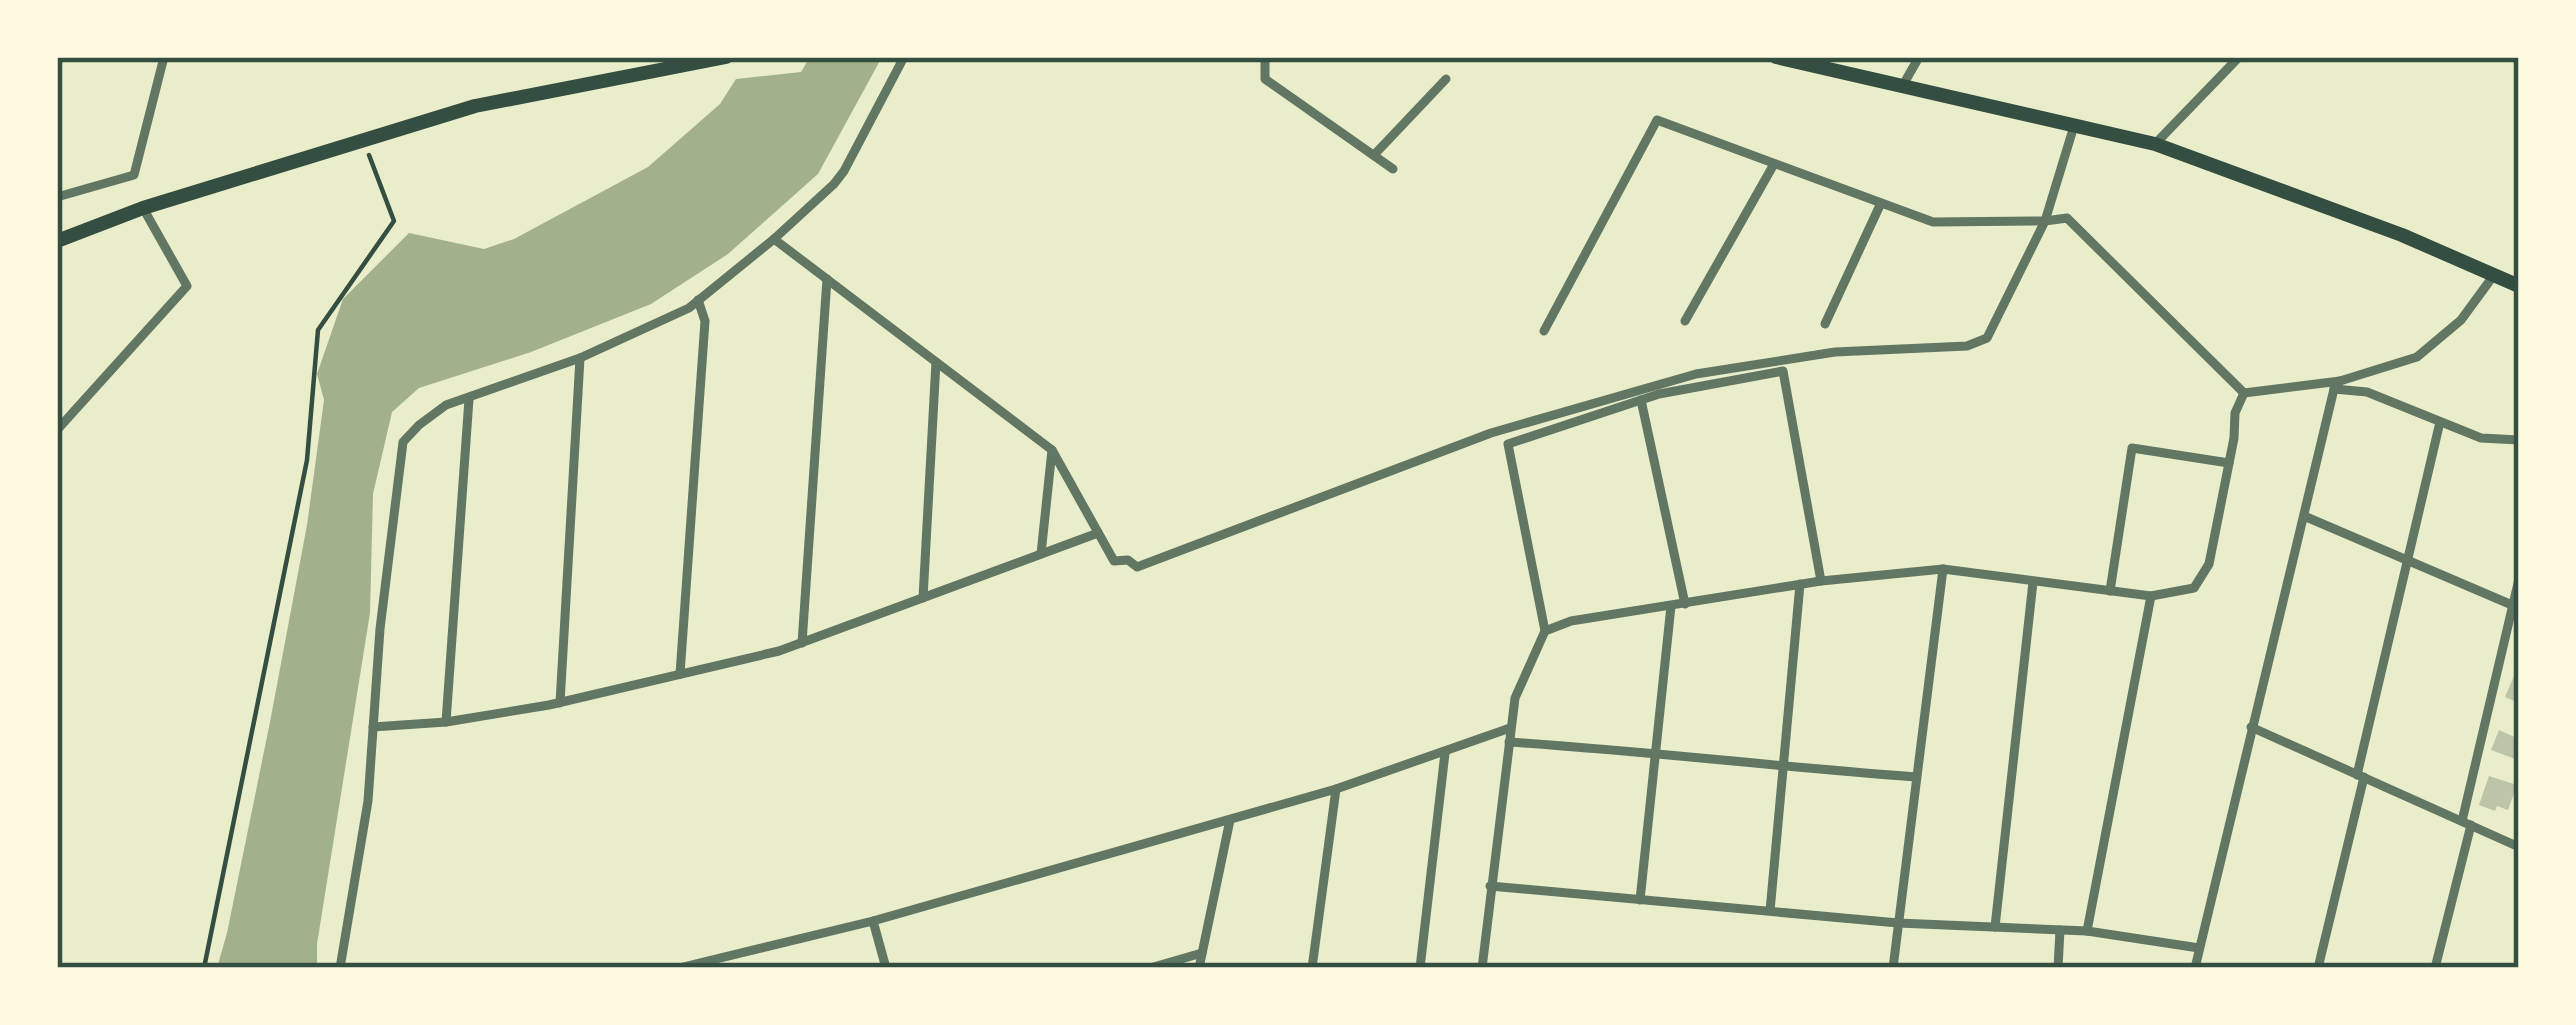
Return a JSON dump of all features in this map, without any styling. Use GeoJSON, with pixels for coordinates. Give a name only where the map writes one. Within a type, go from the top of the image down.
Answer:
{"type":"FeatureCollection","features":[{"type":"Feature","properties":{"kind":"main road"},"geometry":{"type":"LineString","coordinates":[[58,244],[142,208],[475,106],[726,57]]}},
{"type":"Feature","properties":{"kind":"main road"},"geometry":{"type":"LineString","coordinates":[[1776,57],[2155,144],[2402,235],[2518,285]]}},
{"type":"Feature","properties":{"kind":"street"},"geometry":{"type":"LineString","coordinates":[[57,197],[134,175],[164,57]]}},
{"type":"Feature","properties":{"kind":"street"},"geometry":{"type":"LineString","coordinates":[[340,968],[368,800],[380,629],[403,442],[446,405],[580,358],[689,308],[835,184],[904,57]]}},
{"type":"Feature","properties":{"kind":"street"},"geometry":{"type":"LineString","coordinates":[[1265,57],[1265,79],[1393,169]]}},
{"type":"Feature","properties":{"kind":"street"},"geometry":{"type":"LineString","coordinates":[[1903,85],[1918,57]]}},
{"type":"Feature","properties":{"kind":"street"},"geometry":{"type":"LineString","coordinates":[[2155,144],[2239,57]]}},
{"type":"Feature","properties":{"kind":"street"},"geometry":{"type":"LineString","coordinates":[[1374,155],[1446,79]]}},
{"type":"Feature","properties":{"kind":"street"},"geometry":{"type":"LineString","coordinates":[[1544,331],[1657,120],[1933,222],[2067,218],[2244,393],[2337,385],[2417,357],[2461,320],[2494,275]]}},
{"type":"Feature","properties":{"kind":"street"},"geometry":{"type":"LineString","coordinates":[[774,239],[1052,450],[1114,561],[1128,560],[1137,567],[1491,433],[1696,374],[1835,352],[1967,346],[1987,338],[2045,221],[2074,126]]}},
{"type":"Feature","properties":{"kind":"street"},"geometry":{"type":"LineString","coordinates":[[1685,321],[1774,164]]}},
{"type":"Feature","properties":{"kind":"street"},"geometry":{"type":"LineString","coordinates":[[1825,324],[1881,203]]}},
{"type":"Feature","properties":{"kind":"street"},"geometry":{"type":"LineString","coordinates":[[57,430],[187,286],[142,208]]}},
{"type":"Feature","properties":{"kind":"street"},"geometry":{"type":"LineString","coordinates":[[802,643],[826,279]]}},
{"type":"Feature","properties":{"kind":"street"},"geometry":{"type":"LineString","coordinates":[[680,674],[705,321],[698,300]]}},
{"type":"Feature","properties":{"kind":"street"},"geometry":{"type":"LineString","coordinates":[[560,703],[580,358]]}},
{"type":"Feature","properties":{"kind":"street"},"geometry":{"type":"LineString","coordinates":[[923,598],[936,362]]}},
{"type":"Feature","properties":{"kind":"street"},"geometry":{"type":"LineString","coordinates":[[1482,968],[1515,698],[1545,631],[1508,444],[1659,394],[1783,371],[1821,581]]}},
{"type":"Feature","properties":{"kind":"street"},"geometry":{"type":"LineString","coordinates":[[2337,385],[2367,392],[2481,438],[2519,440]]}},
{"type":"Feature","properties":{"kind":"street"},"geometry":{"type":"LineString","coordinates":[[2195,968],[2337,385]]}},
{"type":"Feature","properties":{"kind":"street"},"geometry":{"type":"LineString","coordinates":[[1545,631],[1571,621],[1800,584],[1943,568],[2151,596],[2194,588],[2209,564],[2235,413],[2244,393]]}},
{"type":"Feature","properties":{"kind":"street"},"geometry":{"type":"LineString","coordinates":[[446,722],[469,399]]}},
{"type":"Feature","properties":{"kind":"street"},"geometry":{"type":"LineString","coordinates":[[1641,400],[1684,604]]}},
{"type":"Feature","properties":{"kind":"street"},"geometry":{"type":"LineString","coordinates":[[2318,968],[2440,422]]}},
{"type":"Feature","properties":{"kind":"street"},"geometry":{"type":"LineString","coordinates":[[2110,591],[2132,448],[2229,463]]}},
{"type":"Feature","properties":{"kind":"street"},"geometry":{"type":"LineString","coordinates":[[1041,554],[1052,450]]}},
{"type":"Feature","properties":{"kind":"street"},"geometry":{"type":"LineString","coordinates":[[2304,516],[2516,607]]}},
{"type":"Feature","properties":{"kind":"street"},"geometry":{"type":"LineString","coordinates":[[373,727],[446,722],[560,703],[779,651],[1098,533]]}},
{"type":"Feature","properties":{"kind":"street"},"geometry":{"type":"LineString","coordinates":[[1893,968],[1943,568]]}},
{"type":"Feature","properties":{"kind":"street"},"geometry":{"type":"LineString","coordinates":[[2435,968],[2519,579]]}},
{"type":"Feature","properties":{"kind":"street"},"geometry":{"type":"LineString","coordinates":[[1995,927],[2033,582]]}},
{"type":"Feature","properties":{"kind":"street"},"geometry":{"type":"LineString","coordinates":[[1770,911],[1800,584]]}},
{"type":"Feature","properties":{"kind":"street"},"geometry":{"type":"LineString","coordinates":[[2087,931],[2151,596]]}},
{"type":"Feature","properties":{"kind":"street"},"geometry":{"type":"LineString","coordinates":[[1640,900],[1671,606]]}},
{"type":"Feature","properties":{"kind":"street"},"geometry":{"type":"LineString","coordinates":[[2251,727],[2519,847]]}},
{"type":"Feature","properties":{"kind":"street"},"geometry":{"type":"LineString","coordinates":[[679,968],[873,921],[1230,820],[1336,789],[1510,728]]}},
{"type":"Feature","properties":{"kind":"street"},"geometry":{"type":"LineString","coordinates":[[1509,742],[1916,777]]}},
{"type":"Feature","properties":{"kind":"street"},"geometry":{"type":"LineString","coordinates":[[1420,968],[1445,753]]}},
{"type":"Feature","properties":{"kind":"street"},"geometry":{"type":"LineString","coordinates":[[1312,968],[1336,789]]}},
{"type":"Feature","properties":{"kind":"street"},"geometry":{"type":"LineString","coordinates":[[1199,968],[1230,820]]}},
{"type":"Feature","properties":{"kind":"street"},"geometry":{"type":"LineString","coordinates":[[1490,886],[1898,923],[2087,931],[2199,947]]}},
{"type":"Feature","properties":{"kind":"street"},"geometry":{"type":"LineString","coordinates":[[873,921],[886,968]]}},
{"type":"Feature","properties":{"kind":"street"},"geometry":{"type":"LineString","coordinates":[[2058,968],[2060,930]]}},
{"type":"Feature","properties":{"kind":"street"},"geometry":{"type":"LineString","coordinates":[[1150,968],[1202,952]]}},
{"type":"Feature","properties":{"kind":"path"},"geometry":{"type":"LineString","coordinates":[[204,968],[307,460],[318,330],[394,221],[363,140]]}},
{"type":"Feature","properties":{"kind":"shaded area"},"geometry":{"type":"Polygon","coordinates":[[[810,57],[882,57],[818,174],[728,254],[651,304],[531,352],[419,388],[392,412],[373,494],[370,613],[317,968],[217,968],[307,525],[324,400],[317,374],[343,299],[409,233],[484,249],[514,239],[648,167],[720,104],[736,79],[801,72],[810,57]]]}},
{"type":"Feature","properties":{"kind":"building"},"geometry":{"type":"Polygon","coordinates":[[[2514,676],[2519,678],[2519,703],[2505,697],[2514,676]]]}},
{"type":"Feature","properties":{"kind":"building"},"geometry":{"type":"Polygon","coordinates":[[[2499,730],[2519,739],[2515,759],[2491,750],[2499,730]]]}},
{"type":"Feature","properties":{"kind":"building"},"geometry":{"type":"Polygon","coordinates":[[[2489,776],[2517,785],[2508,810],[2479,805],[2489,776]]]}}]}
